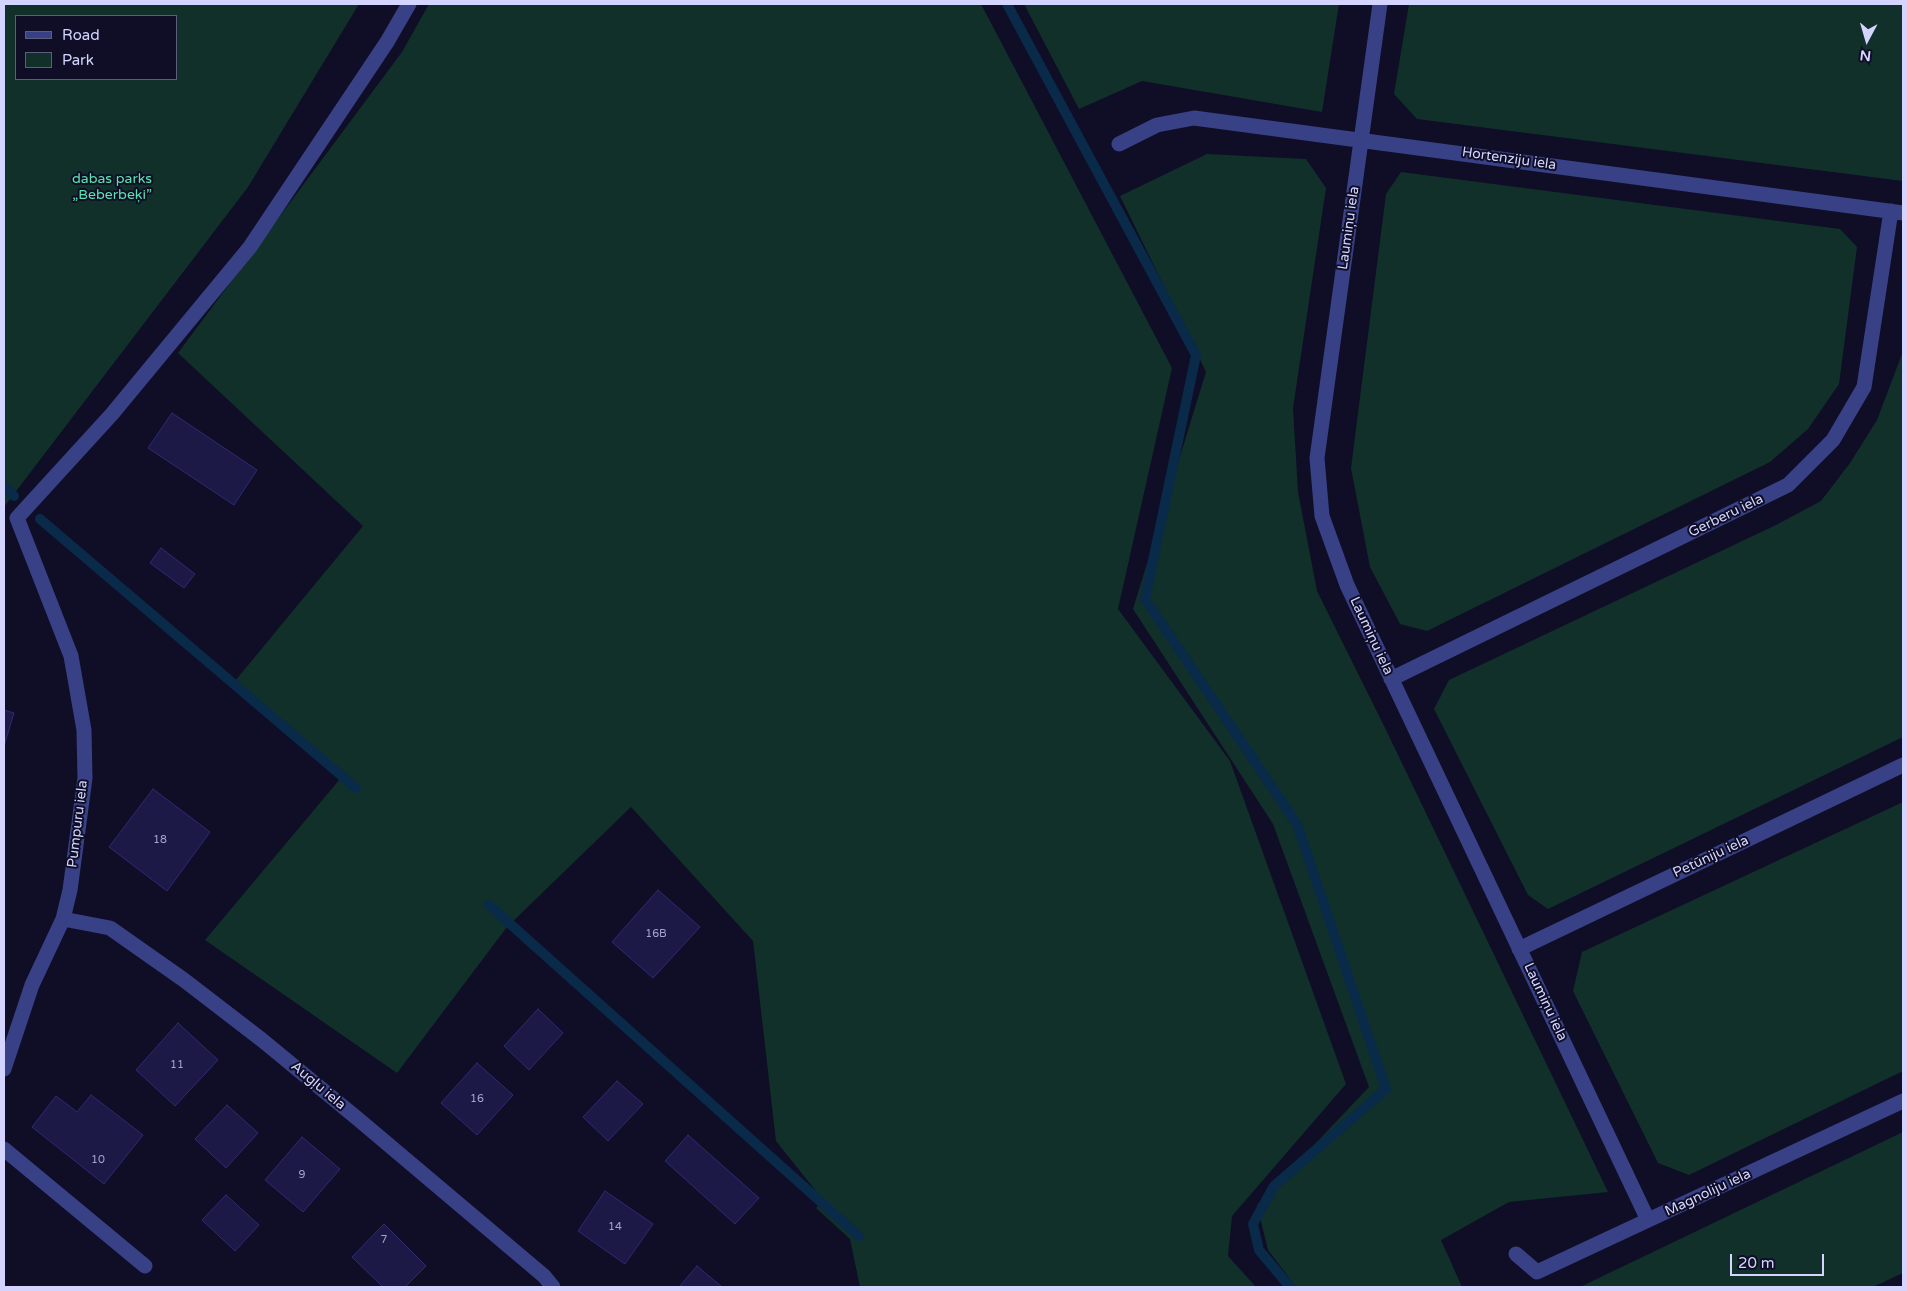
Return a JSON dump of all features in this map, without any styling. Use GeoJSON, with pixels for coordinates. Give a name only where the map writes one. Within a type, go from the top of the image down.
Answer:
{"type":"FeatureCollection","features":[{"type":"Feature","properties":{"kind":"street","name":"Pumpuru iela"},"geometry":{"type":"LineString","coordinates":[[4,1069],[32,985],[63,919],[70,890],[85,778],[84,730],[71,656],[17,518],[112,414],[250,247],[388,42],[409,4]]}},
{"type":"Feature","properties":{"kind":"street","name":"Laumiņu iela"},"geometry":{"type":"LineString","coordinates":[[1380,4],[1318,458],[1322,516],[1347,585],[1648,1220]]}},
{"type":"Feature","properties":{"kind":"street","name":"Hortenziju iela"},"geometry":{"type":"LineString","coordinates":[[1119,144],[1157,125],[1194,118],[1897,212]]}},
{"type":"Feature","properties":{"kind":"street","name":"Gerberu iela"},"geometry":{"type":"LineString","coordinates":[[1391,679],[1788,485],[1833,440],[1864,387],[1897,212]]}},
{"type":"Feature","properties":{"kind":"street","name":"Petūniju iela"},"geometry":{"type":"LineString","coordinates":[[1519,948],[1903,766]]}},
{"type":"Feature","properties":{"kind":"street","name":"Augļu iela"},"geometry":{"type":"LineString","coordinates":[[63,919],[110,928],[191,986],[262,1040],[358,1118],[544,1276],[553,1287]]}},
{"type":"Feature","properties":{"kind":"street","name":"Magnoliju iela"},"geometry":{"type":"LineString","coordinates":[[1516,1254],[1537,1272],[1903,1101]]}},
{"type":"Feature","properties":{"kind":"street"},"geometry":{"type":"LineString","coordinates":[[4,1149],[145,1266]]}},
{"type":"Feature","properties":{"kind":"green space","name":"dabas parks „Beberbeķi”"},"geometry":{"type":"Polygon","coordinates":[[[4,4],[359,4],[248,187],[4,507],[4,4]]]}},
{"type":"Feature","properties":{"kind":"green space"},"geometry":{"type":"Polygon","coordinates":[[[429,4],[981,4],[1172,368],[1118,609],[1230,761],[1346,1084],[1232,1216],[1228,1256],[1256,1287],[860,1287],[850,1239],[816,1208],[823,1200],[776,1141],[753,941],[631,807],[507,927],[397,1073],[205,940],[340,779],[235,681],[363,526],[178,353],[402,52],[429,4]]]}},
{"type":"Feature","properties":{"kind":"green space"},"geometry":{"type":"Polygon","coordinates":[[[1024,4],[1339,4],[1322,112],[1142,81],[1079,109],[1024,4]]]}},
{"type":"Feature","properties":{"kind":"green space"},"geometry":{"type":"Polygon","coordinates":[[[1409,4],[1903,4],[1903,181],[1417,119],[1394,94],[1409,4]]]}},
{"type":"Feature","properties":{"kind":"green space"},"geometry":{"type":"Polygon","coordinates":[[[1207,154],[1306,159],[1326,188],[1293,408],[1298,492],[1317,591],[1387,732],[1608,1192],[1509,1202],[1441,1240],[1462,1287],[1296,1287],[1268,1250],[1257,1205],[1369,1087],[1273,824],[1133,609],[1206,372],[1120,196],[1207,154]]]}},
{"type":"Feature","properties":{"kind":"green space"},"geometry":{"type":"Polygon","coordinates":[[[1401,172],[1840,229],[1857,247],[1839,384],[1808,429],[1770,462],[1427,631],[1400,624],[1370,567],[1351,468],[1386,194],[1401,172]]]}},
{"type":"Feature","properties":{"kind":"green space"},"geometry":{"type":"Polygon","coordinates":[[[1903,346],[1903,737],[1548,909],[1528,895],[1434,709],[1449,680],[1776,525],[1821,501],[1850,463],[1877,420],[1902,354],[1903,346]]]}},
{"type":"Feature","properties":{"kind":"green space"},"geometry":{"type":"Polygon","coordinates":[[[1903,802],[1903,1071],[1689,1175],[1658,1163],[1573,991],[1582,952],[1903,802]]]}},
{"type":"Feature","properties":{"kind":"green space"},"geometry":{"type":"Polygon","coordinates":[[[1903,1132],[1903,1273],[1873,1287],[1580,1287],[1903,1132]]]}},
{"type":"Feature","properties":{"kind":"building"},"geometry":{"type":"Polygon","coordinates":[[[172,413],[257,470],[234,505],[148,448],[172,413]]]}},
{"type":"Feature","properties":{"kind":"building"},"geometry":{"type":"Polygon","coordinates":[[[161,548],[195,574],[184,588],[150,563],[161,548]]]}},
{"type":"Feature","properties":{"kind":"building"},"geometry":{"type":"Polygon","coordinates":[[[4,710],[14,713],[4,746],[4,710]]]}},
{"type":"Feature","properties":{"kind":"building"},"geometry":{"type":"Polygon","coordinates":[[[153,789],[210,832],[167,891],[109,847],[153,789]]]}},
{"type":"Feature","properties":{"kind":"building"},"geometry":{"type":"Polygon","coordinates":[[[658,890],[700,927],[653,978],[612,942],[658,890]]]}},
{"type":"Feature","properties":{"kind":"building"},"geometry":{"type":"Polygon","coordinates":[[[538,1009],[563,1033],[529,1070],[504,1046],[538,1009]]]}},
{"type":"Feature","properties":{"kind":"building"},"geometry":{"type":"Polygon","coordinates":[[[178,1023],[218,1060],[175,1106],[136,1070],[178,1023]]]}},
{"type":"Feature","properties":{"kind":"building"},"geometry":{"type":"Polygon","coordinates":[[[477,1063],[513,1095],[477,1135],[441,1103],[477,1063]]]}},
{"type":"Feature","properties":{"kind":"building"},"geometry":{"type":"Polygon","coordinates":[[[617,1081],[643,1104],[608,1141],[583,1117],[617,1081]]]}},
{"type":"Feature","properties":{"kind":"building"},"geometry":{"type":"Polygon","coordinates":[[[91,1095],[143,1135],[104,1184],[32,1127],[56,1096],[77,1112],[91,1095]]]}},
{"type":"Feature","properties":{"kind":"building"},"geometry":{"type":"Polygon","coordinates":[[[227,1105],[258,1133],[226,1168],[195,1139],[227,1105]]]}},
{"type":"Feature","properties":{"kind":"building"},"geometry":{"type":"Polygon","coordinates":[[[688,1135],[759,1198],[735,1224],[665,1161],[688,1135]]]}},
{"type":"Feature","properties":{"kind":"building"},"geometry":{"type":"Polygon","coordinates":[[[302,1137],[340,1169],[303,1212],[265,1180],[302,1137]]]}},
{"type":"Feature","properties":{"kind":"building"},"geometry":{"type":"Polygon","coordinates":[[[605,1191],[653,1224],[625,1264],[578,1231],[605,1191]]]}},
{"type":"Feature","properties":{"kind":"building"},"geometry":{"type":"Polygon","coordinates":[[[226,1195],[259,1225],[235,1251],[202,1220],[226,1195]]]}},
{"type":"Feature","properties":{"kind":"building"},"geometry":{"type":"Polygon","coordinates":[[[384,1224],[426,1266],[405,1287],[383,1287],[352,1257],[384,1224]]]}},
{"type":"Feature","properties":{"kind":"building"},"geometry":{"type":"Polygon","coordinates":[[[697,1266],[722,1287],[679,1287],[697,1266]]]}},
{"type":"Feature","properties":{"kind":"waterway"},"geometry":{"type":"LineString","coordinates":[[1007,4],[1196,355],[1145,599],[1297,824],[1386,1089],[1274,1186],[1253,1224],[1259,1250],[1290,1287]]}},
{"type":"Feature","properties":{"kind":"waterway"},"geometry":{"type":"LineString","coordinates":[[4,487],[14,496]]}},
{"type":"Feature","properties":{"kind":"waterway"},"geometry":{"type":"LineString","coordinates":[[40,519],[356,788]]}},
{"type":"Feature","properties":{"kind":"waterway"},"geometry":{"type":"LineString","coordinates":[[489,905],[859,1236]]}}]}
